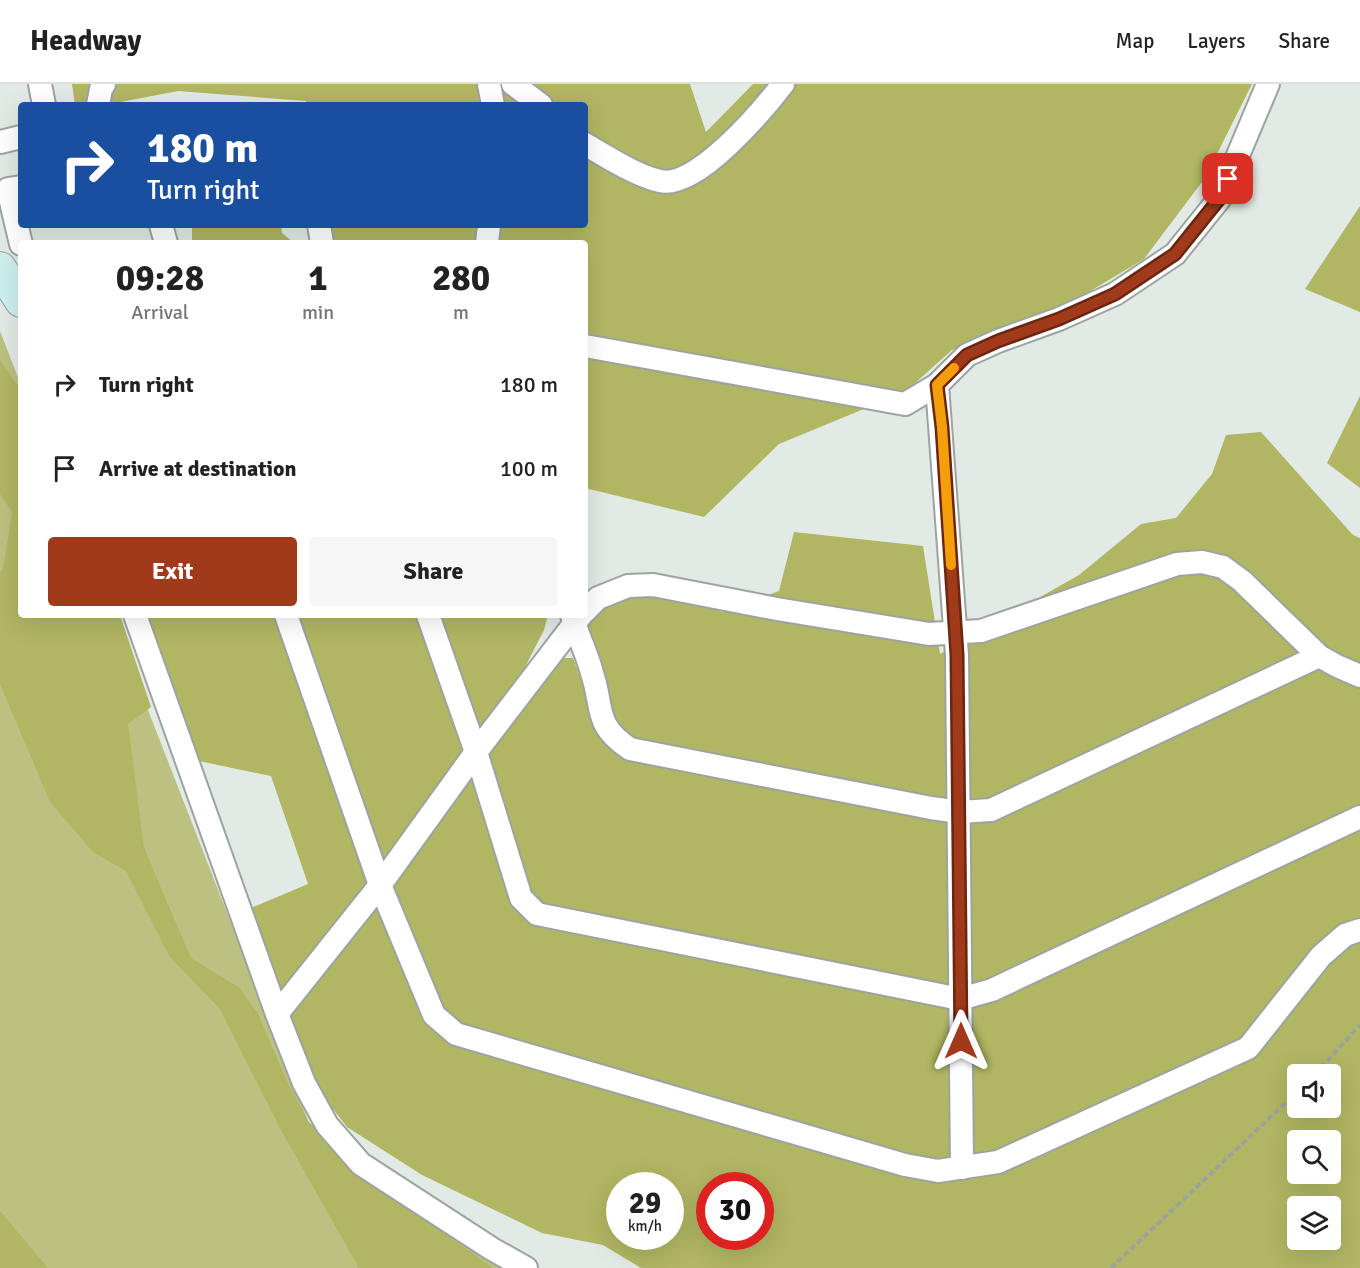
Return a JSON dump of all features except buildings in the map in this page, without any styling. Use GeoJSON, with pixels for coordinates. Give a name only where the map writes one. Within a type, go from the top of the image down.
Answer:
{"type":"FeatureCollection","features":[{"type":"Feature","properties":{"kind":"street"},"geometry":{"type":"LineString","coordinates":[[40,84],[43,102]]}},
{"type":"Feature","properties":{"kind":"street"},"geometry":{"type":"LineString","coordinates":[[99,102],[104,84]]}},
{"type":"Feature","properties":{"kind":"street"},"geometry":{"type":"LineString","coordinates":[[489,84],[492,102]]}},
{"type":"Feature","properties":{"kind":"street"},"geometry":{"type":"LineString","coordinates":[[513,84],[537,102]]}},
{"type":"Feature","properties":{"kind":"street"},"geometry":{"type":"LineString","coordinates":[[588,146],[619,164],[661,182],[675,181],[698,170],[756,118],[783,84]]}},
{"type":"Feature","properties":{"kind":"street"},"geometry":{"type":"LineString","coordinates":[[588,346],[717,368],[905,404],[937,385],[967,355],[1115,294],[1175,254],[1220,198],[1268,84]]}},
{"type":"Feature","properties":{"kind":"street"},"geometry":{"type":"LineString","coordinates":[[0,141],[18,138]]}},
{"type":"Feature","properties":{"kind":"street"},"geometry":{"type":"LineString","coordinates":[[18,188],[8,189],[20,240]]}},
{"type":"Feature","properties":{"kind":"street"},"geometry":{"type":"LineString","coordinates":[[0,268],[18,296]]}},
{"type":"Feature","properties":{"kind":"street"},"geometry":{"type":"LineString","coordinates":[[937,385],[956,634],[960,812],[962,1168]]}},
{"type":"Feature","properties":{"kind":"street"},"geometry":{"type":"LineString","coordinates":[[588,607],[598,598],[627,586],[653,585],[777,609],[929,634],[956,634],[981,631],[1178,564],[1202,562],[1223,567],[1242,581],[1319,656],[1360,676]]}},
{"type":"Feature","properties":{"kind":"street"},"geometry":{"type":"LineString","coordinates":[[136,618],[278,1014],[304,1083],[327,1125],[361,1164],[492,1249],[526,1268]]}},
{"type":"Feature","properties":{"kind":"street"},"geometry":{"type":"LineString","coordinates":[[287,618],[380,885],[434,1015],[456,1034],[905,1165],[938,1171],[998,1162],[1248,1048],[1321,956],[1345,935],[1360,930]]}},
{"type":"Feature","properties":{"kind":"street"},"geometry":{"type":"LineString","coordinates":[[429,618],[476,752],[521,898],[537,915],[960,999],[992,990],[1360,817]]}},
{"type":"Feature","properties":{"kind":"street"},"geometry":{"type":"LineString","coordinates":[[278,1014],[380,885],[576,618]]}},
{"type":"Feature","properties":{"kind":"street"},"geometry":{"type":"LineString","coordinates":[[579,618],[601,716],[613,738],[630,749],[960,812],[991,810],[1319,656]]}},
{"type":"Feature","properties":{"kind":"path"},"geometry":{"type":"LineString","coordinates":[[1324,1064],[1360,1025]]}},
{"type":"Feature","properties":{"kind":"path"},"geometry":{"type":"LineString","coordinates":[[1111,1268],[1287,1101]]}},
{"type":"Feature","properties":{"kind":"green space"},"geometry":{"type":"Polygon","coordinates":[[[72,84],[690,84],[706,132],[753,84],[1252,84],[1205,178],[1144,259],[1055,312],[952,350],[905,392],[779,444],[704,517],[588,489],[588,240],[328,240],[326,228],[588,228],[588,102],[306,102],[178,91],[121,102],[75,102],[72,84]]]}},
{"type":"Feature","properties":{"kind":"green space"},"geometry":{"type":"Polygon","coordinates":[[[1360,206],[1360,312],[1305,289],[1360,206]]]}},
{"type":"Feature","properties":{"kind":"green space"},"geometry":{"type":"Polygon","coordinates":[[[192,228],[281,228],[282,233],[290,240],[192,240],[192,228]]]}},
{"type":"Feature","properties":{"kind":"green space"},"geometry":{"type":"Polygon","coordinates":[[[0,331],[18,377],[18,618],[112,618],[317,1144],[503,1268],[0,1268],[0,331]]]}},
{"type":"Feature","properties":{"kind":"green space"},"geometry":{"type":"Polygon","coordinates":[[[0,360],[18,387],[18,618],[121,618],[151,707],[128,724],[144,848],[191,958],[240,988],[258,1014],[287,1081],[309,1122],[427,1221],[493,1268],[359,1268],[282,1132],[220,1009],[169,956],[126,871],[93,852],[50,802],[0,684],[0,573],[3,569],[12,512],[0,494],[0,360]]]}},
{"type":"Feature","properties":{"kind":"green space"},"geometry":{"type":"Polygon","coordinates":[[[1360,396],[1360,488],[1327,463],[1360,396]]]}},
{"type":"Feature","properties":{"kind":"green space"},"geometry":{"type":"Polygon","coordinates":[[[1261,432],[1353,535],[1360,538],[1360,1268],[641,1268],[611,1250],[684,1250],[684,1172],[606,1172],[606,1247],[542,1233],[422,1175],[347,1127],[308,1077],[246,910],[308,884],[271,776],[194,760],[145,618],[547,618],[544,630],[521,675],[561,658],[573,658],[590,702],[582,624],[584,618],[588,618],[588,590],[621,580],[722,612],[779,591],[794,532],[923,546],[940,654],[1079,575],[1141,524],[1176,518],[1212,474],[1226,435],[1261,432]]]}},
{"type":"Feature","properties":{"kind":"green space"},"geometry":{"type":"Polygon","coordinates":[[[0,1211],[48,1268],[0,1268],[0,1211]]]}},
{"type":"Feature","properties":{"kind":"slow traffic"},"geometry":{"type":"LineString","coordinates":[[951,565],[937,385],[954,368]]}},
{"type":"Feature","properties":{"kind":"route"},"geometry":{"type":"LineString","coordinates":[[961,1041],[957,655],[942,427],[937,385],[967,355],[1115,294],[1175,254],[1220,198],[1228,179]]}}]}
